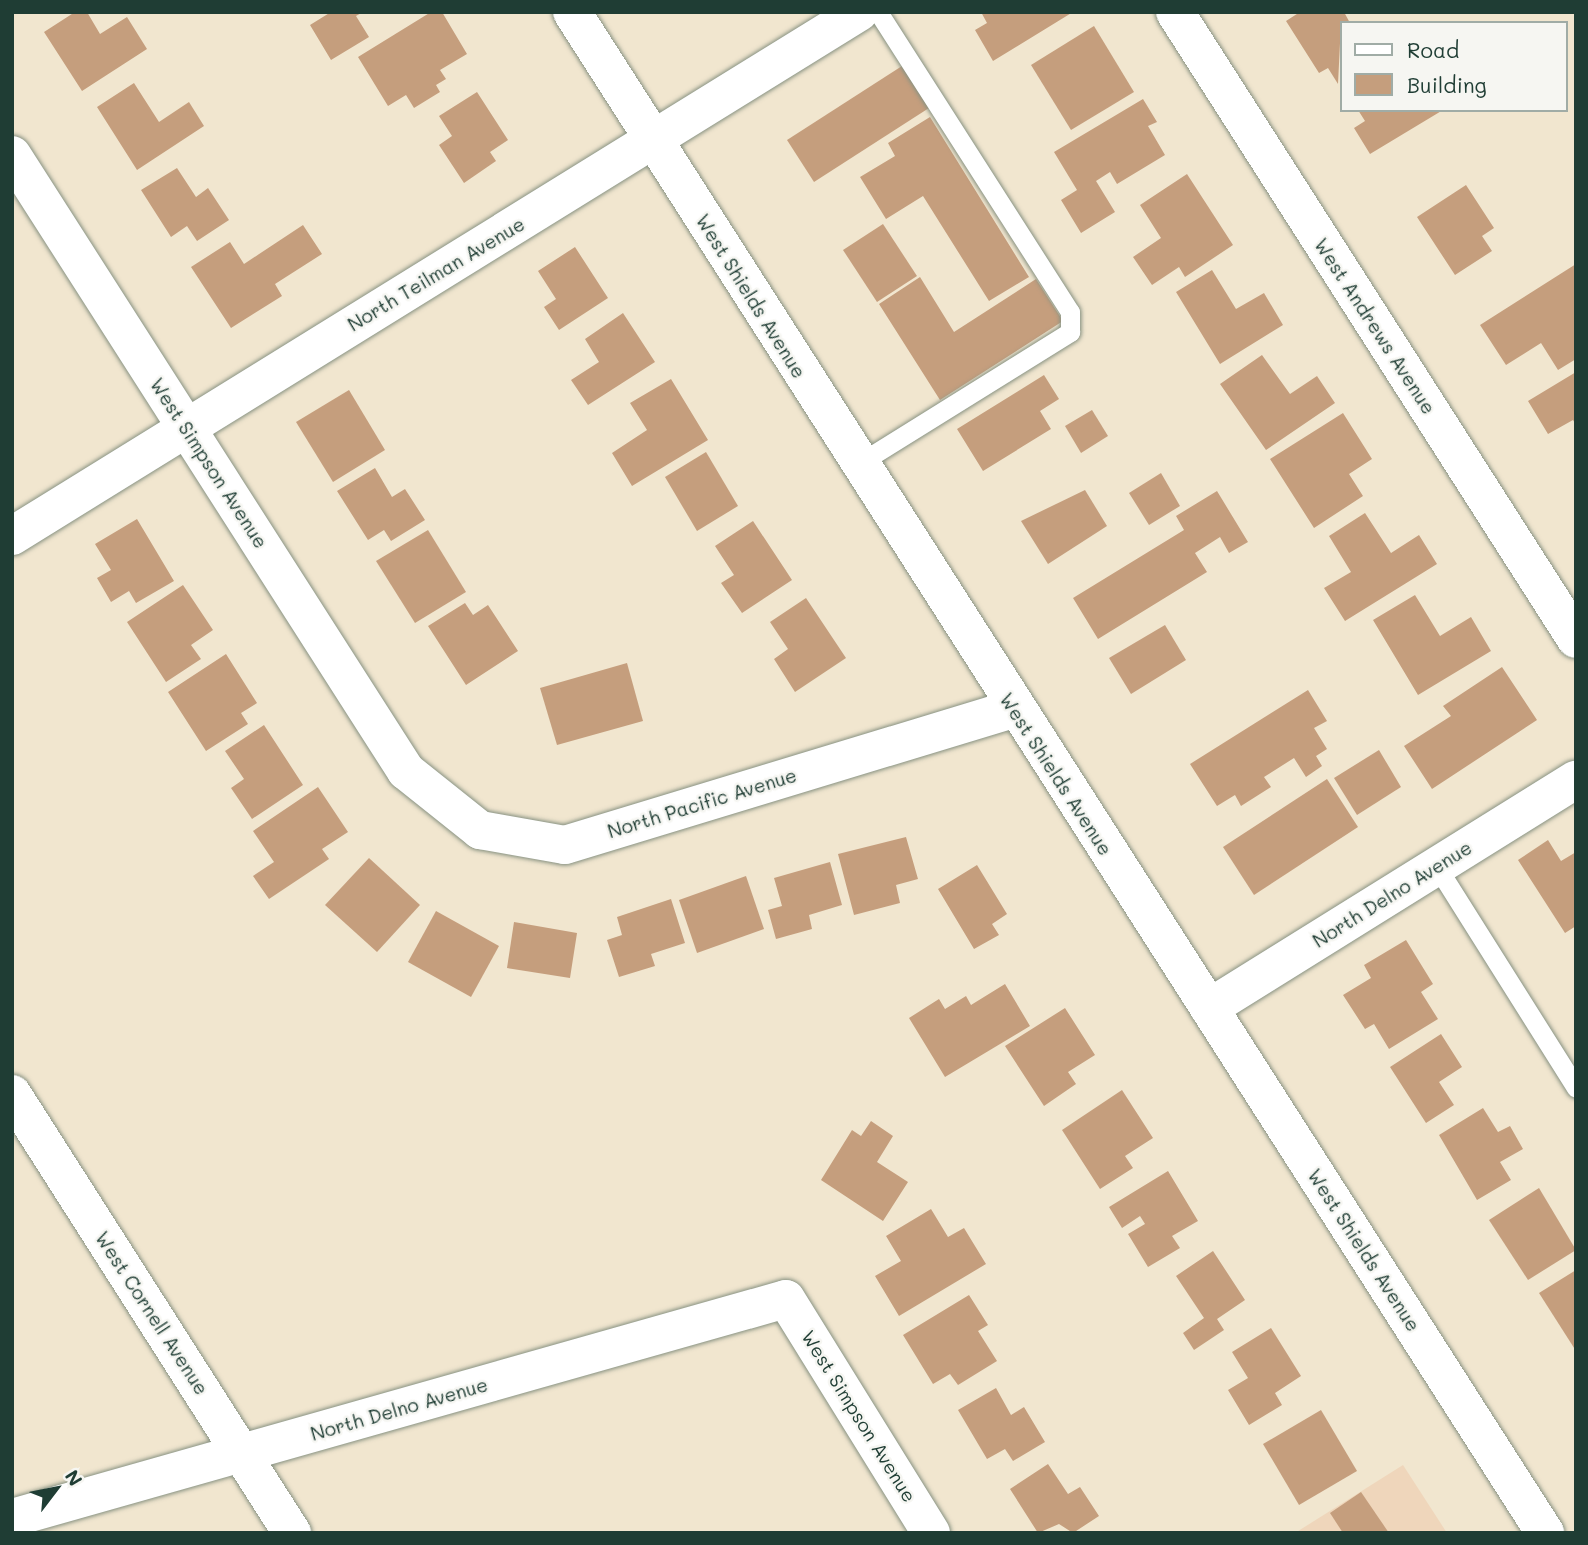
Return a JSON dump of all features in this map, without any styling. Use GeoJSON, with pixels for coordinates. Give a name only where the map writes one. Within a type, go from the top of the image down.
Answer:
{"type":"FeatureCollection","features":[{"type":"Feature","properties":{"kind":"street","name":"West Shields Avenue"},"geometry":{"type":"LineString","coordinates":[[572,12],[1012,709],[1209,1009],[1545,1533]]}},
{"type":"Feature","properties":{"kind":"street","name":"North Teilman Avenue"},"geometry":{"type":"LineString","coordinates":[[12,536],[859,12]]}},
{"type":"Feature","properties":{"kind":"street","name":"West Andrews Avenue"},"geometry":{"type":"LineString","coordinates":[[1175,12],[1576,639]]}},
{"type":"Feature","properties":{"kind":"street","name":"West Simpson Avenue"},"geometry":{"type":"LineString","coordinates":[[12,155],[406,771]]}},
{"type":"Feature","properties":{"kind":"street","name":"North Pacific Avenue"},"geometry":{"type":"LineString","coordinates":[[406,771],[480,830],[565,845],[1012,709]]}},
{"type":"Feature","properties":{"kind":"street","name":"North Delno Avenue"},"geometry":{"type":"LineString","coordinates":[[1209,1009],[1576,780]]}},
{"type":"Feature","properties":{"kind":"street","name":"West Cornell Avenue"},"geometry":{"type":"LineString","coordinates":[[12,1094],[292,1533]]}},
{"type":"Feature","properties":{"kind":"street","name":"West Simpson Avenue"},"geometry":{"type":"LineString","coordinates":[[786,1299],[931,1533]]}},
{"type":"Feature","properties":{"kind":"street","name":"North Delno Avenue"},"geometry":{"type":"LineString","coordinates":[[12,1518],[786,1299]]}},
{"type":"Feature","properties":{"kind":"lane"},"geometry":{"type":"LineString","coordinates":[[858,464],[1070,332],[1070,312],[877,12]]}},
{"type":"Feature","properties":{"kind":"lane"},"geometry":{"type":"LineString","coordinates":[[1437,867],[1576,1088]]}},
{"type":"Feature","properties":{"kind":"shaded area"},"geometry":{"type":"Polygon","coordinates":[[[1403,1465],[1447,1533],[1295,1533],[1403,1465]]]}},
{"type":"Feature","properties":{"kind":"building"},"geometry":{"type":"Polygon","coordinates":[[[75,12],[87,12],[100,34],[127,17],[147,49],[82,91],[44,32],[75,12]]]}},
{"type":"Feature","properties":{"kind":"building"},"geometry":{"type":"Polygon","coordinates":[[[331,12],[363,12],[356,16],[369,37],[331,60],[310,25],[331,12]]]}},
{"type":"Feature","properties":{"kind":"building"},"geometry":{"type":"Polygon","coordinates":[[[431,12],[442,12],[467,54],[440,70],[446,79],[436,85],[440,92],[414,108],[406,95],[388,106],[358,57],[431,12]]]}},
{"type":"Feature","properties":{"kind":"building"},"geometry":{"type":"Polygon","coordinates":[[[981,12],[1073,12],[993,61],[975,30],[987,23],[981,12]]]}},
{"type":"Feature","properties":{"kind":"building"},"geometry":{"type":"Polygon","coordinates":[[[1300,12],[1344,12],[1349,21],[1340,21],[1338,84],[1328,68],[1319,73],[1286,21],[1300,12]]]}},
{"type":"Feature","properties":{"kind":"building"},"geometry":{"type":"Polygon","coordinates":[[[1094,26],[1134,92],[1071,130],[1031,65],[1094,26]]]}},
{"type":"Feature","properties":{"kind":"building"},"geometry":{"type":"Polygon","coordinates":[[[902,66],[929,108],[814,182],[787,140],[902,66]]]}},
{"type":"Feature","properties":{"kind":"building"},"geometry":{"type":"Polygon","coordinates":[[[134,83],[159,122],[189,102],[204,126],[137,170],[97,107],[134,83]]]}},
{"type":"Feature","properties":{"kind":"building"},"geometry":{"type":"Polygon","coordinates":[[[477,92],[508,140],[490,152],[496,161],[464,183],[439,145],[452,136],[439,116],[477,92]]]}},
{"type":"Feature","properties":{"kind":"building"},"geometry":{"type":"Polygon","coordinates":[[[1143,99],[1157,122],[1148,126],[1165,155],[1117,184],[1110,172],[1096,181],[1115,212],[1081,233],[1061,200],[1077,190],[1054,152],[1143,99]]]}},
{"type":"Feature","properties":{"kind":"building"},"geometry":{"type":"Polygon","coordinates":[[[1359,112],[1440,112],[1370,154],[1354,128],[1365,121],[1359,112]]]}},
{"type":"Feature","properties":{"kind":"building"},"geometry":{"type":"Polygon","coordinates":[[[930,117],[1029,277],[989,301],[923,196],[886,219],[860,177],[895,156],[888,143],[930,117]]]}},
{"type":"Feature","properties":{"kind":"building"},"geometry":{"type":"Polygon","coordinates":[[[177,168],[196,197],[208,188],[229,220],[197,241],[187,226],[171,237],[141,190],[177,168]]]}},
{"type":"Feature","properties":{"kind":"building"},"geometry":{"type":"Polygon","coordinates":[[[1187,174],[1233,245],[1185,277],[1179,267],[1152,285],[1133,257],[1161,238],[1140,205],[1187,174]]]}},
{"type":"Feature","properties":{"kind":"building"},"geometry":{"type":"Polygon","coordinates":[[[1466,185],[1494,228],[1482,236],[1492,251],[1455,275],[1417,217],[1466,185]]]}},
{"type":"Feature","properties":{"kind":"building"},"geometry":{"type":"Polygon","coordinates":[[[883,224],[917,276],[877,302],[843,250],[883,224]]]}},
{"type":"Feature","properties":{"kind":"building"},"geometry":{"type":"Polygon","coordinates":[[[303,225],[322,254],[275,284],[282,296],[231,328],[191,267],[230,242],[244,264],[303,225]]]}},
{"type":"Feature","properties":{"kind":"building"},"geometry":{"type":"Polygon","coordinates":[[[575,247],[608,298],[559,330],[544,307],[556,299],[538,271],[575,247]]]}},
{"type":"Feature","properties":{"kind":"building"},"geometry":{"type":"Polygon","coordinates":[[[1576,264],[1576,359],[1558,370],[1541,343],[1506,365],[1480,325],[1576,264]]]}},
{"type":"Feature","properties":{"kind":"building"},"geometry":{"type":"Polygon","coordinates":[[[1212,270],[1236,309],[1264,293],[1283,325],[1220,364],[1176,292],[1212,270]]]}},
{"type":"Feature","properties":{"kind":"building"},"geometry":{"type":"Polygon","coordinates":[[[920,277],[954,332],[1036,279],[1063,321],[940,400],[879,304],[920,277]]]}},
{"type":"Feature","properties":{"kind":"building"},"geometry":{"type":"Polygon","coordinates":[[[623,313],[655,362],[588,405],[571,380],[599,362],[585,339],[623,313]]]}},
{"type":"Feature","properties":{"kind":"building"},"geometry":{"type":"Polygon","coordinates":[[[1262,355],[1290,394],[1317,376],[1335,403],[1266,450],[1220,384],[1262,355]]]}},
{"type":"Feature","properties":{"kind":"building"},"geometry":{"type":"Polygon","coordinates":[[[1576,372],[1576,425],[1573,420],[1548,434],[1528,401],[1576,372]]]}},
{"type":"Feature","properties":{"kind":"building"},"geometry":{"type":"Polygon","coordinates":[[[1044,375],[1059,399],[1040,411],[1051,429],[983,471],[957,429],[1044,375]]]}},
{"type":"Feature","properties":{"kind":"building"},"geometry":{"type":"Polygon","coordinates":[[[671,379],[708,440],[632,486],[612,453],[647,430],[630,403],[671,379]]]}},
{"type":"Feature","properties":{"kind":"building"},"geometry":{"type":"Polygon","coordinates":[[[349,390],[385,450],[333,482],[296,422],[349,390]]]}},
{"type":"Feature","properties":{"kind":"building"},"geometry":{"type":"Polygon","coordinates":[[[1092,410],[1108,436],[1081,453],[1065,426],[1092,410]]]}},
{"type":"Feature","properties":{"kind":"building"},"geometry":{"type":"Polygon","coordinates":[[[1343,413],[1372,459],[1349,474],[1363,496],[1314,528],[1270,459],[1343,413]]]}},
{"type":"Feature","properties":{"kind":"building"},"geometry":{"type":"Polygon","coordinates":[[[706,452],[738,506],[697,531],[665,477],[706,452]]]}},
{"type":"Feature","properties":{"kind":"building"},"geometry":{"type":"Polygon","coordinates":[[[375,468],[392,497],[405,489],[425,520],[391,541],[384,530],[368,540],[337,491],[375,468]]]}},
{"type":"Feature","properties":{"kind":"building"},"geometry":{"type":"Polygon","coordinates":[[[1161,473],[1180,506],[1149,525],[1129,493],[1161,473]]]}},
{"type":"Feature","properties":{"kind":"building"},"geometry":{"type":"Polygon","coordinates":[[[1085,490],[1107,526],[1048,564],[1021,521],[1085,490]]]}},
{"type":"Feature","properties":{"kind":"building"},"geometry":{"type":"Polygon","coordinates":[[[1217,491],[1248,542],[1229,553],[1220,537],[1195,553],[1207,572],[1098,639],[1073,598],[1184,530],[1176,516],[1217,491]]]}},
{"type":"Feature","properties":{"kind":"building"},"geometry":{"type":"Polygon","coordinates":[[[1365,513],[1391,553],[1419,535],[1437,564],[1345,621],[1324,588],[1351,572],[1329,536],[1365,513]]]}},
{"type":"Feature","properties":{"kind":"building"},"geometry":{"type":"Polygon","coordinates":[[[137,519],[174,581],[136,603],[129,591],[111,602],[97,578],[111,570],[95,544],[137,519]]]}},
{"type":"Feature","properties":{"kind":"building"},"geometry":{"type":"Polygon","coordinates":[[[753,521],[792,580],[742,613],[721,583],[734,575],[715,546],[753,521]]]}},
{"type":"Feature","properties":{"kind":"building"},"geometry":{"type":"Polygon","coordinates":[[[428,530],[466,592],[415,623],[376,561],[428,530]]]}},
{"type":"Feature","properties":{"kind":"building"},"geometry":{"type":"Polygon","coordinates":[[[183,585],[213,630],[191,645],[201,659],[166,682],[127,622],[183,585]]]}},
{"type":"Feature","properties":{"kind":"building"},"geometry":{"type":"Polygon","coordinates":[[[1415,595],[1440,636],[1471,617],[1491,651],[1418,695],[1373,620],[1415,595]]]}},
{"type":"Feature","properties":{"kind":"building"},"geometry":{"type":"Polygon","coordinates":[[[806,598],[846,658],[795,692],[774,659],[788,649],[770,622],[806,598]]]}},
{"type":"Feature","properties":{"kind":"building"},"geometry":{"type":"Polygon","coordinates":[[[465,603],[473,615],[488,605],[518,651],[466,685],[428,626],[465,603]]]}},
{"type":"Feature","properties":{"kind":"building"},"geometry":{"type":"Polygon","coordinates":[[[1165,625],[1186,660],[1131,694],[1109,658],[1165,625]]]}},
{"type":"Feature","properties":{"kind":"building"},"geometry":{"type":"Polygon","coordinates":[[[226,654],[257,703],[241,713],[248,724],[206,751],[168,692],[226,654]]]}},
{"type":"Feature","properties":{"kind":"building"},"geometry":{"type":"Polygon","coordinates":[[[627,663],[643,721],[557,745],[540,688],[627,663]]]}},
{"type":"Feature","properties":{"kind":"building"},"geometry":{"type":"Polygon","coordinates":[[[1502,667],[1537,720],[1432,789],[1404,746],[1451,716],[1443,706],[1502,667]]]}},
{"type":"Feature","properties":{"kind":"building"},"geometry":{"type":"Polygon","coordinates":[[[1308,690],[1327,721],[1314,728],[1327,749],[1316,756],[1322,766],[1306,777],[1294,758],[1264,777],[1271,787],[1241,806],[1235,795],[1217,806],[1190,764],[1308,690]]]}},
{"type":"Feature","properties":{"kind":"building"},"geometry":{"type":"Polygon","coordinates":[[[264,725],[303,785],[252,819],[231,788],[244,779],[225,751],[264,725]]]}},
{"type":"Feature","properties":{"kind":"building"},"geometry":{"type":"Polygon","coordinates":[[[1379,750],[1401,787],[1357,815],[1334,778],[1379,750]]]}},
{"type":"Feature","properties":{"kind":"building"},"geometry":{"type":"Polygon","coordinates":[[[1327,779],[1358,827],[1254,895],[1223,847],[1327,779]]]}},
{"type":"Feature","properties":{"kind":"building"},"geometry":{"type":"Polygon","coordinates":[[[318,787],[348,832],[322,849],[329,859],[269,899],[253,876],[274,862],[253,831],[318,787]]]}},
{"type":"Feature","properties":{"kind":"building"},"geometry":{"type":"Polygon","coordinates":[[[906,837],[918,879],[896,885],[900,903],[854,915],[838,854],[906,837]]]}},
{"type":"Feature","properties":{"kind":"building"},"geometry":{"type":"Polygon","coordinates":[[[1548,840],[1561,861],[1576,852],[1576,926],[1565,933],[1518,860],[1548,840]]]}},
{"type":"Feature","properties":{"kind":"building"},"geometry":{"type":"Polygon","coordinates":[[[369,858],[420,905],[377,952],[325,905],[369,858]]]}},
{"type":"Feature","properties":{"kind":"building"},"geometry":{"type":"Polygon","coordinates":[[[830,862],[842,905],[809,915],[812,929],[776,939],[768,910],[782,906],[774,878],[830,862]]]}},
{"type":"Feature","properties":{"kind":"building"},"geometry":{"type":"Polygon","coordinates":[[[977,865],[1007,914],[992,924],[999,935],[974,949],[938,889],[977,865]]]}},
{"type":"Feature","properties":{"kind":"building"},"geometry":{"type":"Polygon","coordinates":[[[746,876],[764,929],[697,953],[679,900],[746,876]]]}},
{"type":"Feature","properties":{"kind":"building"},"geometry":{"type":"Polygon","coordinates":[[[671,899],[685,943],[651,954],[655,966],[619,977],[607,940],[622,935],[617,917],[671,899]]]}},
{"type":"Feature","properties":{"kind":"building"},"geometry":{"type":"Polygon","coordinates":[[[436,911],[499,946],[471,997],[408,962],[436,911]]]}},
{"type":"Feature","properties":{"kind":"building"},"geometry":{"type":"Polygon","coordinates":[[[514,922],[577,933],[570,978],[507,968],[514,922]]]}},
{"type":"Feature","properties":{"kind":"building"},"geometry":{"type":"Polygon","coordinates":[[[1406,940],[1433,984],[1421,992],[1438,1019],[1389,1049],[1374,1024],[1365,1029],[1343,995],[1371,978],[1364,965],[1406,940]]]}},
{"type":"Feature","properties":{"kind":"building"},"geometry":{"type":"Polygon","coordinates":[[[1005,984],[1030,1026],[945,1077],[909,1018],[939,999],[945,1009],[966,996],[971,1005],[1005,984]]]}},
{"type":"Feature","properties":{"kind":"building"},"geometry":{"type":"Polygon","coordinates":[[[1065,1008],[1095,1055],[1068,1072],[1076,1084],[1044,1106],[1005,1046],[1065,1008]]]}},
{"type":"Feature","properties":{"kind":"building"},"geometry":{"type":"Polygon","coordinates":[[[1441,1034],[1462,1067],[1439,1082],[1454,1105],[1426,1123],[1390,1067],[1441,1034]]]}},
{"type":"Feature","properties":{"kind":"building"},"geometry":{"type":"Polygon","coordinates":[[[1122,1090],[1153,1138],[1125,1156],[1133,1168],[1100,1189],[1062,1130],[1122,1090]]]}},
{"type":"Feature","properties":{"kind":"building"},"geometry":{"type":"Polygon","coordinates":[[[1483,1108],[1498,1132],[1510,1126],[1523,1149],[1500,1162],[1511,1180],[1477,1200],[1439,1135],[1483,1108]]]}},
{"type":"Feature","properties":{"kind":"building"},"geometry":{"type":"Polygon","coordinates":[[[871,1121],[893,1136],[877,1162],[908,1182],[883,1221],[821,1180],[852,1130],[861,1136],[871,1121]]]}},
{"type":"Feature","properties":{"kind":"building"},"geometry":{"type":"Polygon","coordinates":[[[1168,1171],[1198,1221],[1172,1236],[1180,1248],[1148,1267],[1128,1234],[1145,1224],[1140,1216],[1122,1228],[1109,1207],[1168,1171]]]}},
{"type":"Feature","properties":{"kind":"building"},"geometry":{"type":"Polygon","coordinates":[[[1539,1188],[1576,1250],[1528,1280],[1489,1220],[1539,1188]]]}},
{"type":"Feature","properties":{"kind":"building"},"geometry":{"type":"Polygon","coordinates":[[[931,1209],[948,1237],[964,1228],[986,1264],[899,1316],[875,1276],[901,1261],[886,1236],[931,1209]]]}},
{"type":"Feature","properties":{"kind":"building"},"geometry":{"type":"Polygon","coordinates":[[[1213,1251],[1245,1300],[1217,1319],[1224,1330],[1194,1350],[1183,1333],[1204,1318],[1176,1276],[1213,1251]]]}},
{"type":"Feature","properties":{"kind":"building"},"geometry":{"type":"Polygon","coordinates":[[[1576,1270],[1576,1351],[1539,1293],[1576,1270]]]}},
{"type":"Feature","properties":{"kind":"building"},"geometry":{"type":"Polygon","coordinates":[[[969,1295],[988,1325],[978,1331],[997,1361],[958,1385],[950,1374],[933,1384],[903,1335],[969,1295]]]}},
{"type":"Feature","properties":{"kind":"building"},"geometry":{"type":"Polygon","coordinates":[[[1271,1328],[1301,1376],[1275,1393],[1282,1405],[1249,1425],[1228,1390],[1248,1378],[1232,1352],[1271,1328]]]}},
{"type":"Feature","properties":{"kind":"building"},"geometry":{"type":"Polygon","coordinates":[[[996,1388],[1011,1415],[1024,1407],[1045,1442],[1013,1461],[1005,1449],[987,1459],[958,1410],[996,1388]]]}},
{"type":"Feature","properties":{"kind":"building"},"geometry":{"type":"Polygon","coordinates":[[[1321,1410],[1357,1471],[1299,1505],[1263,1444],[1321,1410]]]}},
{"type":"Feature","properties":{"kind":"building"},"geometry":{"type":"Polygon","coordinates":[[[1048,1464],[1068,1494],[1080,1487],[1099,1516],[1073,1533],[1059,1524],[1038,1533],[1010,1489],[1048,1464]]]}},
{"type":"Feature","properties":{"kind":"building"},"geometry":{"type":"Polygon","coordinates":[[[1361,1492],[1389,1533],[1343,1533],[1330,1513],[1361,1492]]]}}]}
